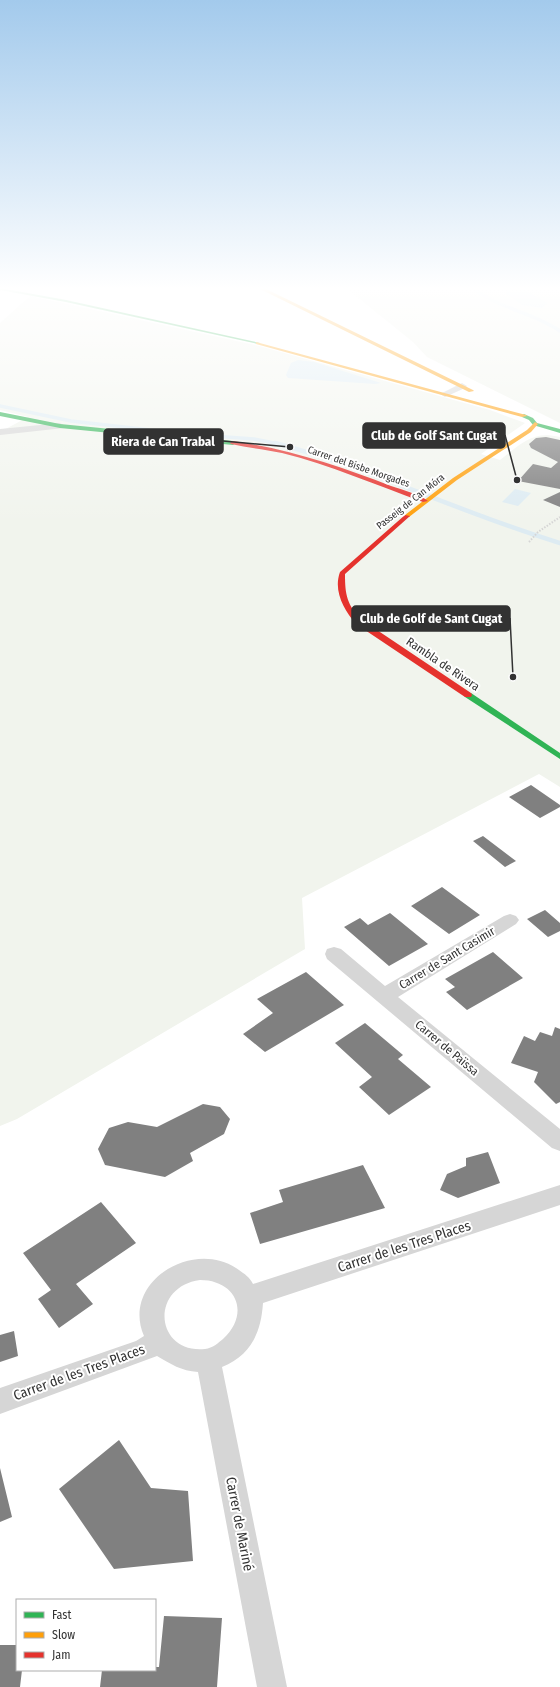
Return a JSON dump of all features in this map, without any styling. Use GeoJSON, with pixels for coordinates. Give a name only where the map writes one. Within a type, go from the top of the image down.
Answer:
{"type":"FeatureCollection","features":[{"type":"Feature","properties":{"kind":"street"},"geometry":{"type":"LineString","coordinates":[[347,367],[524,416]]}},
{"type":"Feature","properties":{"kind":"street"},"geometry":{"type":"LineString","coordinates":[[422,367],[531,419],[535,424],[560,431]]}},
{"type":"Feature","properties":{"kind":"street"},"geometry":{"type":"LineString","coordinates":[[445,394],[462,386]]}},
{"type":"Feature","properties":{"kind":"street","name":"Carrer del Bisbe Morgades"},"geometry":{"type":"LineString","coordinates":[[0,414],[60,426],[254,445],[324,464],[427,499]]}},
{"type":"Feature","properties":{"kind":"street","name":"Passeig de Can Móra"},"geometry":{"type":"LineString","coordinates":[[342,573],[427,499],[529,431],[535,424]]}},
{"type":"Feature","properties":{"kind":"street"},"geometry":{"type":"LineString","coordinates":[[0,432],[60,426]]}},
{"type":"Feature","properties":{"kind":"street","name":"Rambla de Rivera"},"geometry":{"type":"LineString","coordinates":[[342,573],[341,592],[344,606],[359,622],[560,758]]}},
{"type":"Feature","properties":{"kind":"street","name":"Carrer de Sant Casimir"},"geometry":{"type":"LineString","coordinates":[[384,996],[510,920]]}},
{"type":"Feature","properties":{"kind":"street","name":"Carrer de Païssa"},"geometry":{"type":"LineString","coordinates":[[334,954],[560,1142]]}},
{"type":"Feature","properties":{"kind":"street","name":"Carrer de les Tres Places"},"geometry":{"type":"LineString","coordinates":[[248,1297],[560,1195]]}},
{"type":"Feature","properties":{"kind":"street"},"geometry":{"type":"LineString","coordinates":[[200,1269],[220,1271],[237,1281],[248,1297],[251,1312],[248,1328],[242,1338],[226,1354],[208,1360],[189,1360],[171,1354],[158,1341],[151,1322],[153,1303],[163,1286],[180,1274],[200,1269]]}},
{"type":"Feature","properties":{"kind":"street","name":"Carrer de les Tres Places"},"geometry":{"type":"LineString","coordinates":[[0,1401],[144,1350],[158,1341]]}},
{"type":"Feature","properties":{"kind":"street","name":"Carrer de Mariné"},"geometry":{"type":"LineString","coordinates":[[208,1360],[272,1687]]}},
{"type":"Feature","properties":{"kind":"path"},"geometry":{"type":"LineString","coordinates":[[529,542],[538,532],[560,517]]}},
{"type":"Feature","properties":{"kind":"shaded area"},"geometry":{"type":"Polygon","coordinates":[[[0,367],[334,367],[490,410],[525,423],[481,454],[500,460],[521,444],[534,437],[550,435],[560,437],[560,787],[539,774],[302,898],[305,949],[17,1119],[0,1126],[0,432],[28,417],[0,410],[0,367]]]}},
{"type":"Feature","properties":{"kind":"shaded area"},"geometry":{"type":"Polygon","coordinates":[[[289,367],[329,367],[381,383],[375,384],[288,378],[286,375],[289,367]]]}},
{"type":"Feature","properties":{"kind":"shaded area"},"geometry":{"type":"Polygon","coordinates":[[[447,367],[560,367],[560,423],[447,367]]]}},
{"type":"Feature","properties":{"kind":"shaded area"},"geometry":{"type":"Polygon","coordinates":[[[515,489],[531,493],[518,506],[502,502],[515,489]]]}},
{"type":"Feature","properties":{"kind":"building"},"geometry":{"type":"Polygon","coordinates":[[[546,437],[560,440],[560,489],[518,481],[533,464],[551,468],[558,462],[531,448],[529,444],[536,438],[546,437]]]}},
{"type":"Feature","properties":{"kind":"building"},"geometry":{"type":"Polygon","coordinates":[[[560,492],[560,507],[543,500],[560,492]]]}},
{"type":"Feature","properties":{"kind":"building"},"geometry":{"type":"Polygon","coordinates":[[[531,785],[560,805],[560,807],[540,818],[509,797],[531,785]]]}},
{"type":"Feature","properties":{"kind":"building"},"geometry":{"type":"Polygon","coordinates":[[[483,836],[516,861],[505,867],[473,841],[483,836]]]}},
{"type":"Feature","properties":{"kind":"building"},"geometry":{"type":"Polygon","coordinates":[[[442,887],[480,915],[449,934],[411,906],[442,887]]]}},
{"type":"Feature","properties":{"kind":"building"},"geometry":{"type":"Polygon","coordinates":[[[545,910],[560,923],[560,931],[548,937],[527,919],[545,910]]]}},
{"type":"Feature","properties":{"kind":"building"},"geometry":{"type":"Polygon","coordinates":[[[390,913],[428,944],[389,966],[344,927],[360,918],[368,925],[390,913]]]}},
{"type":"Feature","properties":{"kind":"building"},"geometry":{"type":"Polygon","coordinates":[[[493,952],[523,978],[467,1010],[446,992],[455,987],[445,979],[493,952]]]}},
{"type":"Feature","properties":{"kind":"building"},"geometry":{"type":"Polygon","coordinates":[[[306,972],[344,1005],[265,1052],[243,1034],[273,1013],[257,999],[306,972]]]}},
{"type":"Feature","properties":{"kind":"building"},"geometry":{"type":"Polygon","coordinates":[[[365,1023],[403,1055],[398,1059],[431,1087],[389,1115],[359,1087],[372,1077],[335,1043],[365,1023]]]}},
{"type":"Feature","properties":{"kind":"building"},"geometry":{"type":"Polygon","coordinates":[[[555,1027],[560,1029],[560,1102],[556,1104],[534,1082],[538,1072],[511,1063],[524,1036],[535,1041],[540,1032],[552,1036],[555,1027]]]}},
{"type":"Feature","properties":{"kind":"building"},"geometry":{"type":"Polygon","coordinates":[[[203,1104],[220,1107],[230,1119],[224,1134],[190,1153],[193,1161],[165,1177],[105,1165],[98,1149],[109,1128],[128,1122],[157,1127],[203,1104]]]}},
{"type":"Feature","properties":{"kind":"building"},"geometry":{"type":"Polygon","coordinates":[[[488,1152],[500,1183],[458,1198],[440,1190],[447,1174],[466,1166],[466,1158],[488,1152]]]}},
{"type":"Feature","properties":{"kind":"building"},"geometry":{"type":"Polygon","coordinates":[[[363,1165],[385,1208],[260,1244],[250,1213],[283,1202],[279,1190],[363,1165]]]}},
{"type":"Feature","properties":{"kind":"building"},"geometry":{"type":"Polygon","coordinates":[[[101,1202],[136,1243],[76,1284],[93,1304],[59,1328],[38,1299],[51,1290],[23,1253],[101,1202]]]}},
{"type":"Feature","properties":{"kind":"building"},"geometry":{"type":"Polygon","coordinates":[[[14,1331],[18,1356],[0,1362],[0,1335],[14,1331]]]}},
{"type":"Feature","properties":{"kind":"building"},"geometry":{"type":"Polygon","coordinates":[[[119,1440],[151,1488],[188,1491],[193,1561],[114,1569],[59,1489],[119,1440]]]}},
{"type":"Feature","properties":{"kind":"building"},"geometry":{"type":"Polygon","coordinates":[[[0,1468],[12,1517],[0,1522],[0,1468]]]}},
{"type":"Feature","properties":{"kind":"building"},"geometry":{"type":"Polygon","coordinates":[[[164,1616],[222,1618],[217,1687],[100,1687],[102,1671],[156,1671],[156,1667],[159,1667],[164,1616]]]}},
{"type":"Feature","properties":{"kind":"building"},"geometry":{"type":"Polygon","coordinates":[[[0,1645],[16,1645],[16,1671],[22,1671],[20,1687],[0,1687],[0,1645]]]}},
{"type":"Feature","properties":{"kind":"waterway"},"geometry":{"type":"LineString","coordinates":[[0,406],[71,421],[186,434],[254,439],[277,444]]}},
{"type":"Feature","properties":{"kind":"waterway"},"geometry":{"type":"LineString","coordinates":[[277,444],[383,478],[488,519],[560,543]]}},
{"type":"Feature","properties":{"kind":"traffic: fast"},"geometry":{"type":"LineString","coordinates":[[0,414],[60,426],[233,443]]}},
{"type":"Feature","properties":{"kind":"traffic: fast"},"geometry":{"type":"LineString","coordinates":[[524,416],[531,419],[535,424],[560,431]]}},
{"type":"Feature","properties":{"kind":"traffic: fast"},"geometry":{"type":"LineString","coordinates":[[468,695],[560,757]]}},
{"type":"Feature","properties":{"kind":"traffic: slow"},"geometry":{"type":"LineString","coordinates":[[344,367],[524,416]]}},
{"type":"Feature","properties":{"kind":"traffic: slow"},"geometry":{"type":"LineString","coordinates":[[421,367],[471,391]]}},
{"type":"Feature","properties":{"kind":"traffic: slow"},"geometry":{"type":"LineString","coordinates":[[407,516],[455,479],[529,431],[535,424]]}},
{"type":"Feature","properties":{"kind":"traffic: jam"},"geometry":{"type":"LineString","coordinates":[[233,443],[258,446],[306,458],[354,474],[425,501]]}},
{"type":"Feature","properties":{"kind":"traffic: jam"},"geometry":{"type":"LineString","coordinates":[[407,516],[342,573],[342,594],[344,600],[353,616],[359,622],[468,695]]}},
{"type":"Feature","properties":{"kind":"place","name":"Riera de Can Trabal"},"geometry":{"type":"Point","coordinates":[290,447]}},
{"type":"Feature","properties":{"kind":"place","name":"Club de Golf Sant Cugat"},"geometry":{"type":"Point","coordinates":[517,480]}},
{"type":"Feature","properties":{"kind":"place","name":"Club de Golf de Sant Cugat"},"geometry":{"type":"Point","coordinates":[513,677]}}]}
